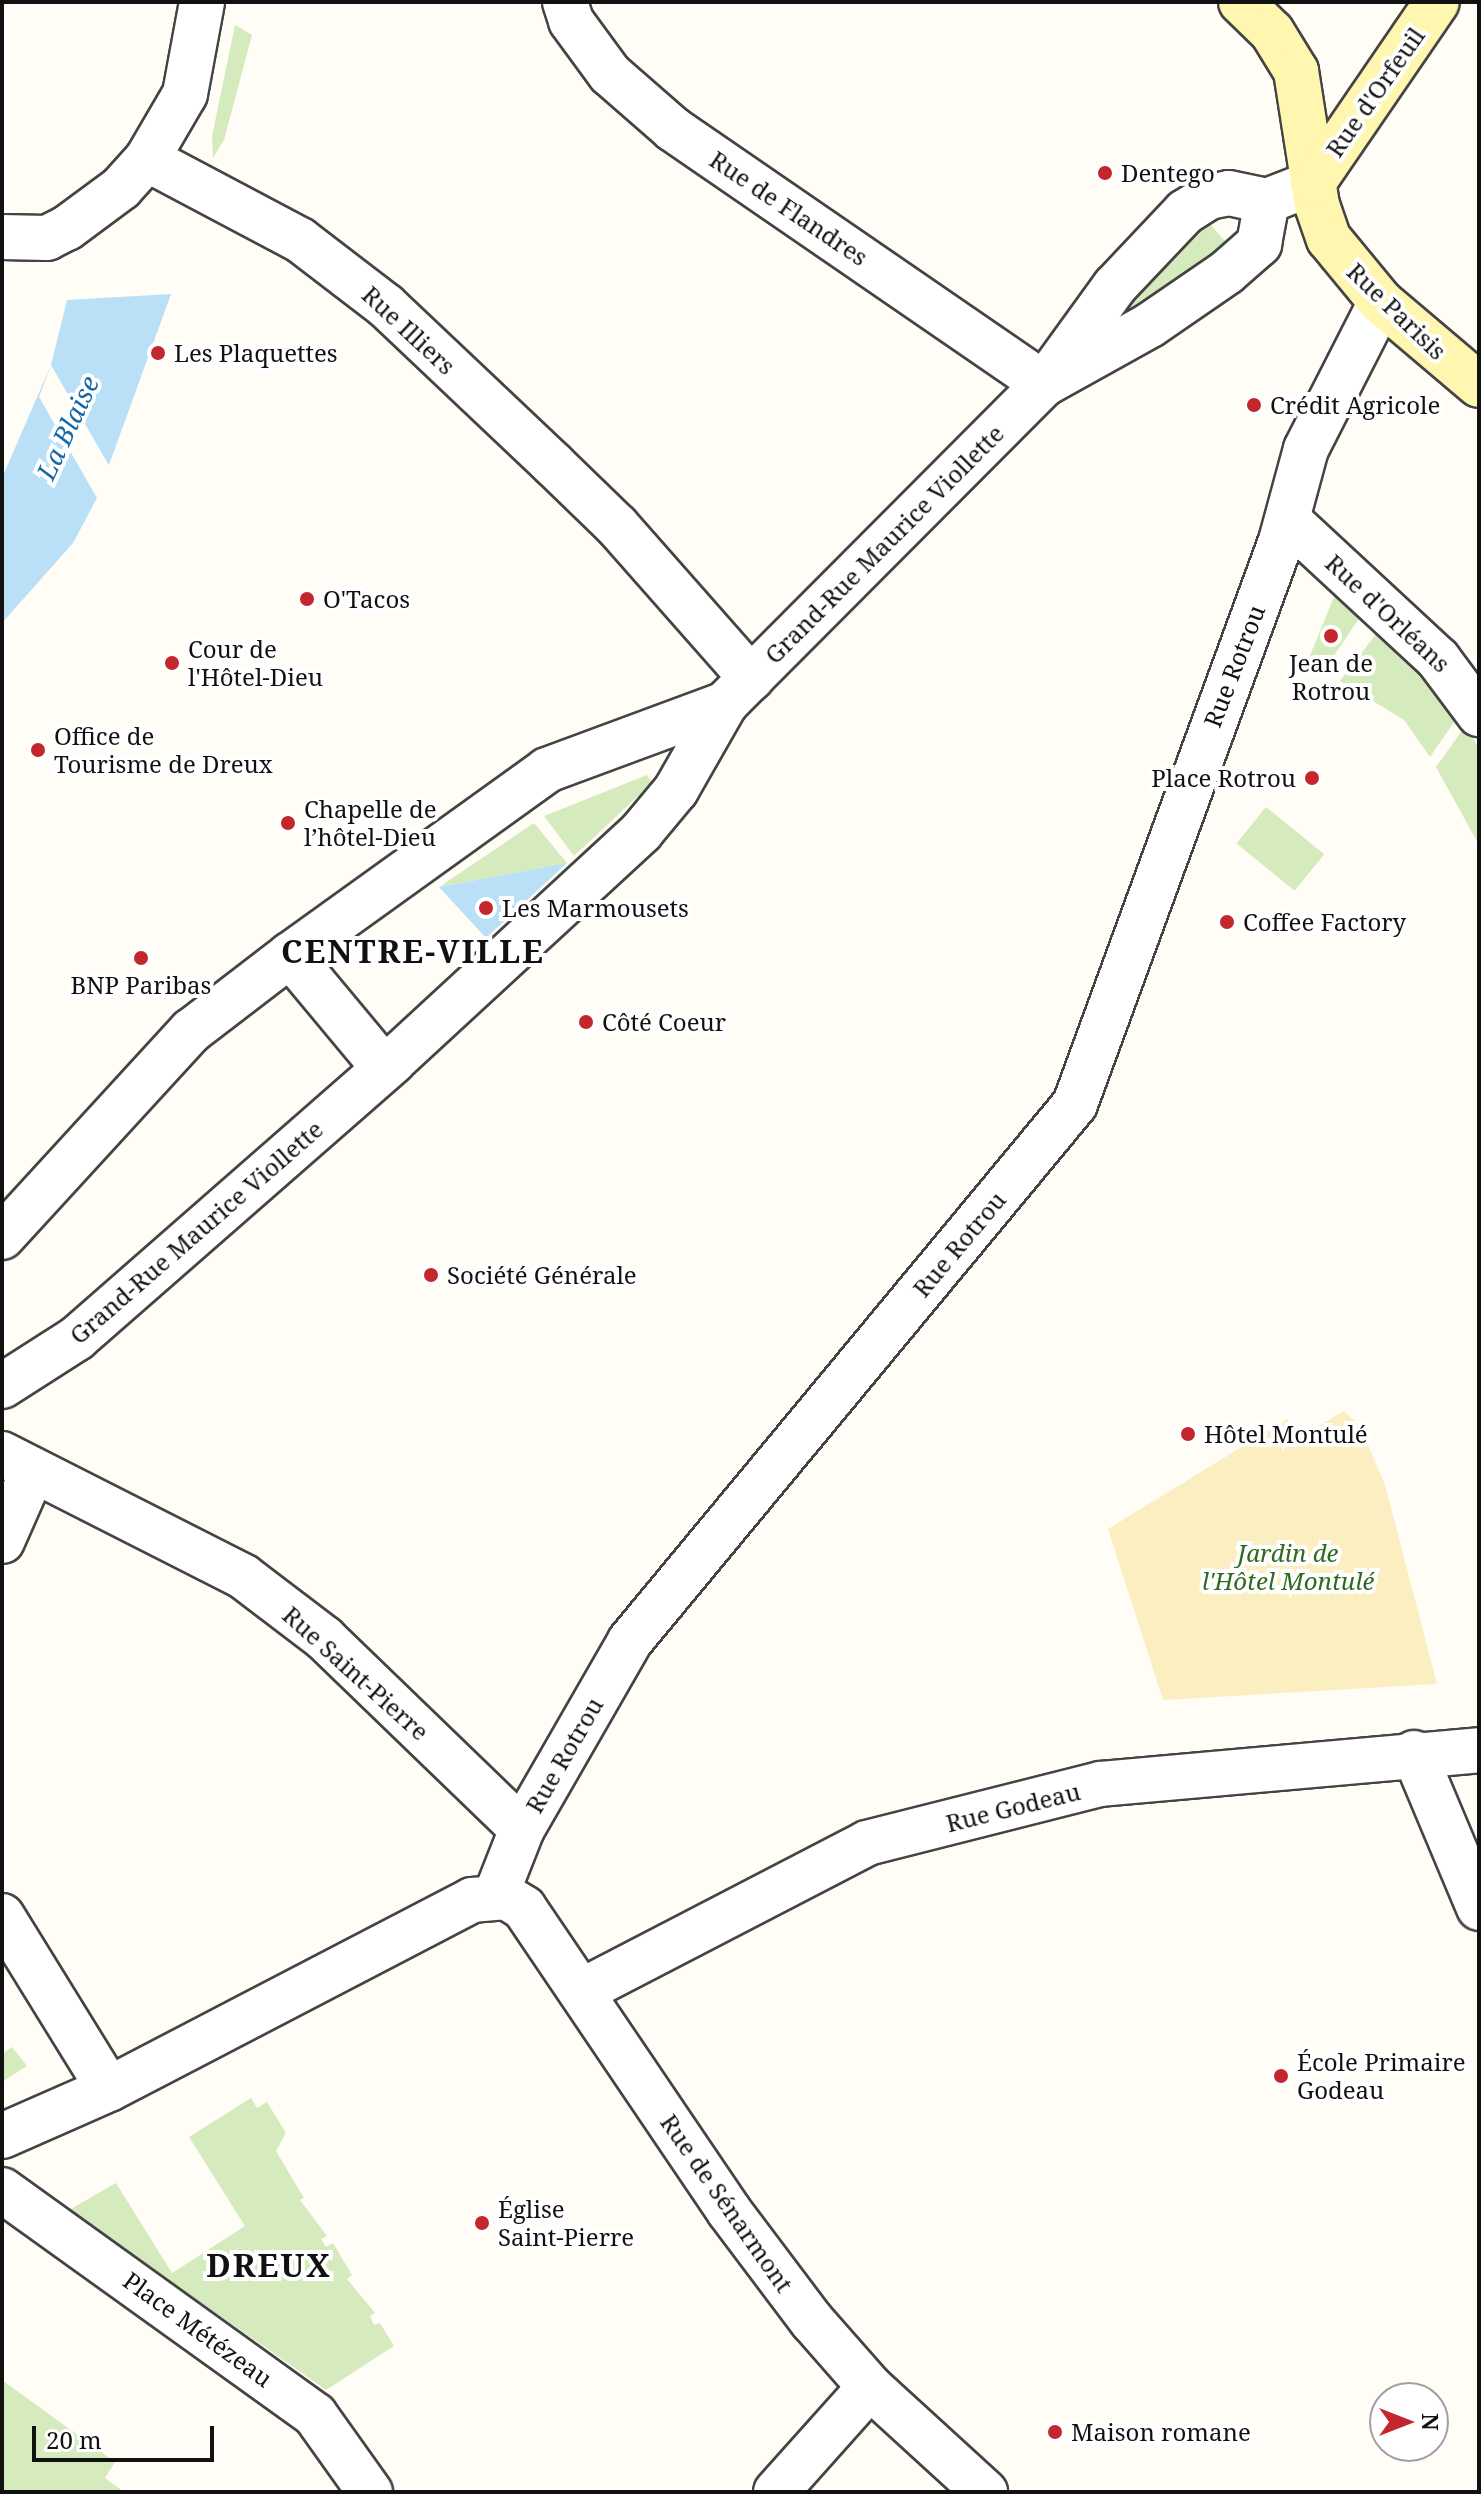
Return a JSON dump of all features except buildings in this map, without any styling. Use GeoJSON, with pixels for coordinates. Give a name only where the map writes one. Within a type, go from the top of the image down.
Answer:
{"type":"FeatureCollection","features":[{"type":"Feature","properties":{"kind":"main road","name":"Rue Parisis"},"geometry":{"type":"LineString","coordinates":[[1241,2],[1272,32],[1296,71],[1313,183],[1329,239],[1381,302],[1479,385]]}},
{"type":"Feature","properties":{"kind":"main road","name":"Rue d'Orfeuil"},"geometry":{"type":"LineString","coordinates":[[1313,183],[1437,2]]}},
{"type":"Feature","properties":{"kind":"street"},"geometry":{"type":"LineString","coordinates":[[2,237],[47,238],[67,228],[121,188],[147,159],[185,94],[202,2]]}},
{"type":"Feature","properties":{"kind":"street","name":"Rue de Flandres"},"geometry":{"type":"LineString","coordinates":[[565,2],[571,21],[610,74],[673,129],[1044,384]]}},
{"type":"Feature","properties":{"kind":"street","name":"Rue Illiers"},"geometry":{"type":"LineString","coordinates":[[147,159],[341,267],[617,526],[738,691]]}},
{"type":"Feature","properties":{"kind":"street"},"geometry":{"type":"LineString","coordinates":[[1267,201],[1313,183]]}},
{"type":"Feature","properties":{"kind":"street","name":"Grand-Rue Maurice Viollette"},"geometry":{"type":"LineString","coordinates":[[2,1386],[77,1338],[384,1068],[641,832],[676,790],[738,691],[1044,384],[1115,286],[1185,212],[1209,197],[1229,193],[1267,201],[1259,244],[1227,272],[1150,325],[1044,384]]}},
{"type":"Feature","properties":{"kind":"street","name":"Rue Rotrou"},"geometry":{"type":"LineString","coordinates":[[496,1895],[522,1829],[630,1641],[1075,1104],[1288,520],[1306,449],[1381,302]]}},
{"type":"Feature","properties":{"kind":"street","name":"Rue d'Orléans"},"geometry":{"type":"LineString","coordinates":[[1288,520],[1438,659],[1479,714]]}},
{"type":"Feature","properties":{"kind":"street","name":"Grand-Rue Maurice Viollette"},"geometry":{"type":"LineString","coordinates":[[2,1237],[191,1031],[290,955],[421,864],[522,785],[582,756],[738,691]]}},
{"type":"Feature","properties":{"kind":"street"},"geometry":{"type":"LineString","coordinates":[[290,955],[384,1068]]}},
{"type":"Feature","properties":{"kind":"street"},"geometry":{"type":"LineString","coordinates":[[2,1541],[17,1463]]}},
{"type":"Feature","properties":{"kind":"street","name":"Rue Saint-Pierre"},"geometry":{"type":"LineString","coordinates":[[17,1463],[244,1577],[324,1638],[522,1829]]}},
{"type":"Feature","properties":{"kind":"street","name":"Rue Godeau"},"geometry":{"type":"LineString","coordinates":[[582,1991],[867,1843],[1101,1784],[1414,1753],[1479,1750]]}},
{"type":"Feature","properties":{"kind":"street"},"geometry":{"type":"LineString","coordinates":[[1414,1753],[1479,1908]]}},
{"type":"Feature","properties":{"kind":"street"},"geometry":{"type":"LineString","coordinates":[[2,2136],[109,2089],[472,1900],[496,1895]]}},
{"type":"Feature","properties":{"kind":"street","name":"Rue de Sénarmont"},"geometry":{"type":"LineString","coordinates":[[496,1895],[524,1908],[767,2265],[870,2387],[985,2492]]}},
{"type":"Feature","properties":{"kind":"street"},"geometry":{"type":"LineString","coordinates":[[2,1916],[109,2089]]}},
{"type":"Feature","properties":{"kind":"street","name":"Place Métézeau"},"geometry":{"type":"LineString","coordinates":[[2,2190],[315,2415],[370,2492]]}},
{"type":"Feature","properties":{"kind":"street"},"geometry":{"type":"LineString","coordinates":[[776,2492],[870,2387]]}},
{"type":"Feature","properties":{"kind":"green space"},"geometry":{"type":"Polygon","coordinates":[[[235,25],[252,35],[224,140],[213,158],[212,136],[235,25]]]}},
{"type":"Feature","properties":{"kind":"green space"},"geometry":{"type":"Polygon","coordinates":[[[1206,219],[1229,246],[1227,255],[1100,331],[1206,219]]]}},
{"type":"Feature","properties":{"kind":"green space"},"geometry":{"type":"Polygon","coordinates":[[[1338,587],[1364,611],[1323,672],[1307,663],[1338,587]]]}},
{"type":"Feature","properties":{"kind":"green space"},"geometry":{"type":"Polygon","coordinates":[[[1383,625],[1461,712],[1430,757],[1404,720],[1340,681],[1383,625]]]}},
{"type":"Feature","properties":{"kind":"green space"},"geometry":{"type":"Polygon","coordinates":[[[1466,725],[1479,749],[1479,845],[1436,767],[1466,725]]]}},
{"type":"Feature","properties":{"kind":"green space"},"geometry":{"type":"Polygon","coordinates":[[[647,775],[652,783],[574,856],[544,816],[647,775]]]}},
{"type":"Feature","properties":{"kind":"green space"},"geometry":{"type":"Polygon","coordinates":[[[1266,807],[1324,854],[1295,891],[1236,844],[1266,807]]]}},
{"type":"Feature","properties":{"kind":"green space"},"geometry":{"type":"Polygon","coordinates":[[[534,823],[567,863],[439,887],[534,823]]]}},
{"type":"Feature","properties":{"kind":"green space"},"geometry":{"type":"Polygon","coordinates":[[[12,2047],[27,2066],[2,2082],[2,2054],[12,2047]]]}},
{"type":"Feature","properties":{"kind":"green space"},"geometry":{"type":"Polygon","coordinates":[[[251,2098],[257,2108],[267,2102],[286,2133],[276,2151],[304,2198],[300,2200],[327,2236],[321,2239],[326,2247],[333,2243],[352,2275],[347,2279],[375,2313],[370,2316],[374,2325],[380,2323],[394,2346],[326,2390],[69,2210],[116,2183],[172,2273],[245,2226],[189,2137],[251,2098]]]}},
{"type":"Feature","properties":{"kind":"green space"},"geometry":{"type":"Polygon","coordinates":[[[2,2380],[115,2462],[105,2478],[124,2492],[2,2492],[2,2380]]]}},
{"type":"Feature","properties":{"kind":"sand","name":"Jardin de l'Hôtel Montulé"},"geometry":{"type":"Polygon","coordinates":[[[1344,1411],[1360,1426],[1385,1485],[1437,1684],[1163,1700],[1108,1529],[1287,1419],[1299,1437],[1344,1411]]]}},
{"type":"Feature","properties":{"kind":"water","name":"La Blaise"},"geometry":{"type":"Polygon","coordinates":[[[171,294],[97,498],[73,543],[2,623],[2,478],[51,365],[67,300],[171,294]]]}},
{"type":"Feature","properties":{"kind":"water"},"geometry":{"type":"Polygon","coordinates":[[[567,863],[486,938],[439,887],[567,863]]]}},
{"type":"Feature","properties":{"kind":"pier"},"geometry":{"type":"Polygon","coordinates":[[[51,365],[111,469],[97,498],[39,397],[51,365]]]}},
{"type":"Feature","properties":{"kind":"place","name":"Dentego"},"geometry":{"type":"Point","coordinates":[1105,173]}},
{"type":"Feature","properties":{"kind":"place","name":"Les Plaquettes"},"geometry":{"type":"Point","coordinates":[158,353]}},
{"type":"Feature","properties":{"kind":"place","name":"Crédit Agricole"},"geometry":{"type":"Point","coordinates":[1254,405]}},
{"type":"Feature","properties":{"kind":"place","name":"O'Tacos"},"geometry":{"type":"Point","coordinates":[307,599]}},
{"type":"Feature","properties":{"kind":"place","name":"Jean de Rotrou"},"geometry":{"type":"Point","coordinates":[1331,636]}},
{"type":"Feature","properties":{"kind":"place","name":"Cour de l'Hôtel-Dieu"},"geometry":{"type":"Point","coordinates":[172,663]}},
{"type":"Feature","properties":{"kind":"place","name":"Office de Tourisme de Dreux"},"geometry":{"type":"Point","coordinates":[38,750]}},
{"type":"Feature","properties":{"kind":"place","name":"Place Rotrou"},"geometry":{"type":"Point","coordinates":[1312,778]}},
{"type":"Feature","properties":{"kind":"place","name":"Chapelle de l’hôtel-Dieu"},"geometry":{"type":"Point","coordinates":[288,823]}},
{"type":"Feature","properties":{"kind":"place","name":"Les Marmousets"},"geometry":{"type":"Point","coordinates":[486,908]}},
{"type":"Feature","properties":{"kind":"place","name":"Coffee Factory"},"geometry":{"type":"Point","coordinates":[1227,922]}},
{"type":"Feature","properties":{"kind":"place","name":"BNP Paribas"},"geometry":{"type":"Point","coordinates":[141,958]}},
{"type":"Feature","properties":{"kind":"place","name":"Côté Coeur"},"geometry":{"type":"Point","coordinates":[586,1022]}},
{"type":"Feature","properties":{"kind":"place","name":"Société Générale"},"geometry":{"type":"Point","coordinates":[431,1275]}},
{"type":"Feature","properties":{"kind":"place","name":"Hôtel Montulé"},"geometry":{"type":"Point","coordinates":[1188,1434]}},
{"type":"Feature","properties":{"kind":"place","name":"École Primaire Godeau"},"geometry":{"type":"Point","coordinates":[1281,2076]}},
{"type":"Feature","properties":{"kind":"place","name":"Église Saint-Pierre"},"geometry":{"type":"Point","coordinates":[482,2223]}},
{"type":"Feature","properties":{"kind":"place","name":"Maison romane"},"geometry":{"type":"Point","coordinates":[1055,2432]}},
{"type":"Feature","properties":{"kind":"district","name":"CENTRE-VILLE"},"geometry":{"type":"Point","coordinates":[413,951]}},
{"type":"Feature","properties":{"kind":"district","name":"DREUX"},"geometry":{"type":"Point","coordinates":[269,2265]}}]}
